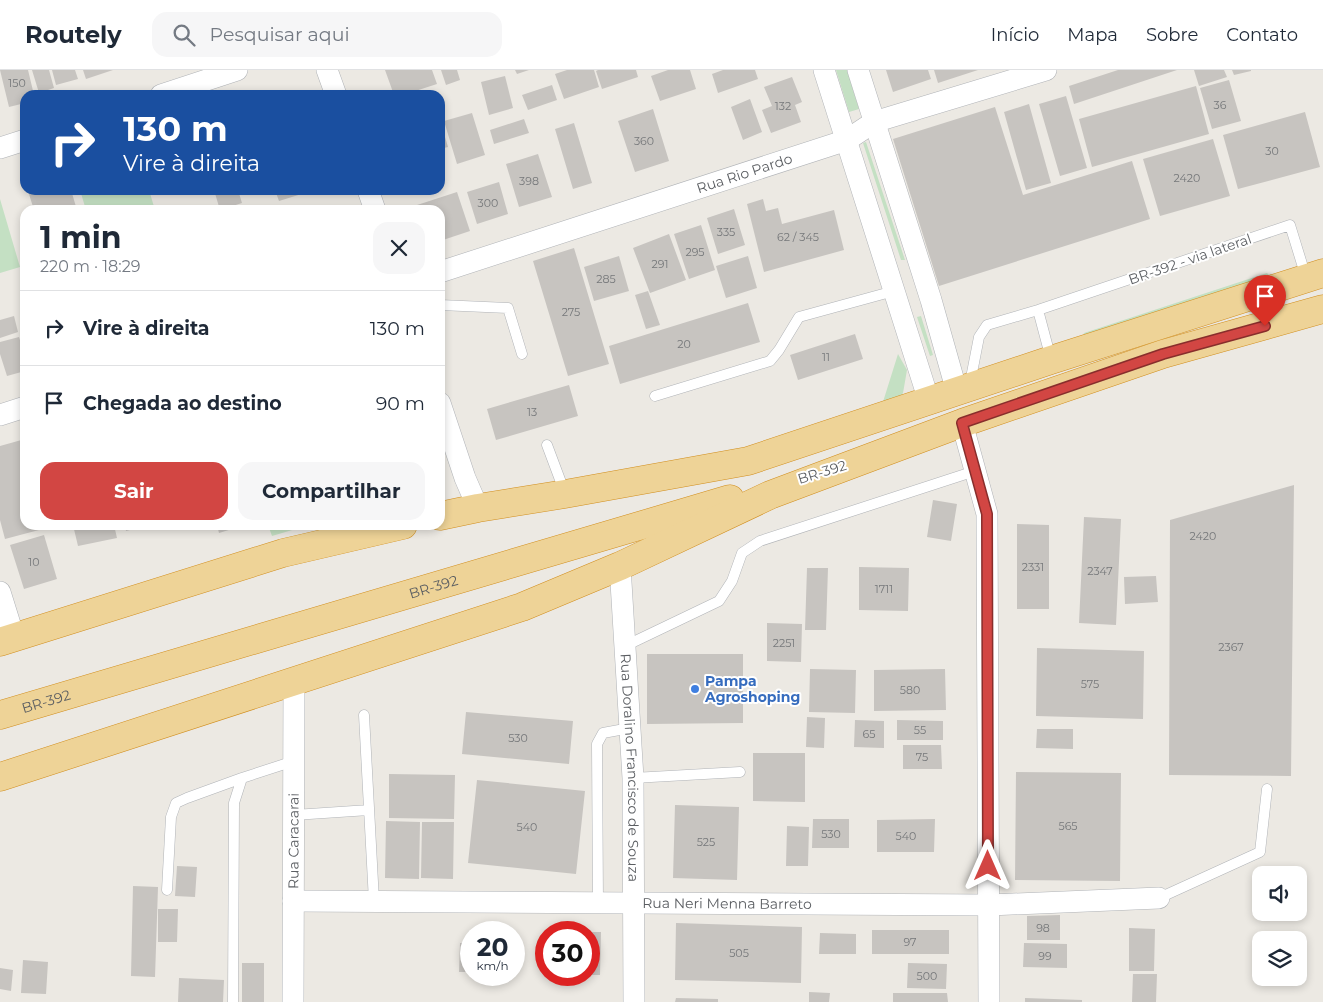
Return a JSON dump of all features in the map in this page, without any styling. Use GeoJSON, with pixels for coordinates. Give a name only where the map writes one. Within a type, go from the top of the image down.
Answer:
{"type":"FeatureCollection","features":[{"type":"Feature","properties":{"kind":"highway"},"geometry":{"type":"LineString","coordinates":[[445,515],[748,461],[1051,360],[1315,275]]}},
{"type":"Feature","properties":{"kind":"highway","name":"BR-392"},"geometry":{"type":"LineString","coordinates":[[0,777],[522,607],[620,566],[770,495],[962,423],[1163,354],[1323,309]]}},
{"type":"Feature","properties":{"kind":"highway","name":"BR-392"},"geometry":{"type":"LineString","coordinates":[[0,716],[868,458]]}},
{"type":"Feature","properties":{"kind":"highway"},"geometry":{"type":"LineString","coordinates":[[7,639],[283,553],[382,530]]}},
{"type":"Feature","properties":{"kind":"street"},"geometry":{"type":"LineString","coordinates":[[176,90],[237,70]]}},
{"type":"Feature","properties":{"kind":"street"},"geometry":{"type":"LineString","coordinates":[[327,70],[334,90]]}},
{"type":"Feature","properties":{"kind":"street"},"geometry":{"type":"LineString","coordinates":[[824,70],[930,401]]}},
{"type":"Feature","properties":{"kind":"street"},"geometry":{"type":"LineString","coordinates":[[858,70],[931,300],[963,390]]}},
{"type":"Feature","properties":{"kind":"street","name":"Rua Rio Pardo"},"geometry":{"type":"LineString","coordinates":[[445,270],[847,140],[874,122],[1046,70]]}},
{"type":"Feature","properties":{"kind":"street"},"geometry":{"type":"LineString","coordinates":[[0,148],[20,142]]}},
{"type":"Feature","properties":{"kind":"street"},"geometry":{"type":"LineString","coordinates":[[892,281],[931,300]]}},
{"type":"Feature","properties":{"kind":"street"},"geometry":{"type":"LineString","coordinates":[[0,415],[20,409]]}},
{"type":"Feature","properties":{"kind":"street"},"geometry":{"type":"LineString","coordinates":[[445,418],[465,478],[478,508]]}},
{"type":"Feature","properties":{"kind":"street"},"geometry":{"type":"LineString","coordinates":[[962,423],[987,514],[989,1002]]}},
{"type":"Feature","properties":{"kind":"street","name":"Rua Doralino Francisco de Souza"},"geometry":{"type":"LineString","coordinates":[[620,566],[633,778],[634,1002]]}},
{"type":"Feature","properties":{"kind":"street"},"geometry":{"type":"LineString","coordinates":[[0,592],[7,639]]}},
{"type":"Feature","properties":{"kind":"street","name":"Rua Caracarai"},"geometry":{"type":"LineString","coordinates":[[293,1002],[294,681]]}},
{"type":"Feature","properties":{"kind":"street","name":"Rua Neri Menna Barreto"},"geometry":{"type":"LineString","coordinates":[[293,901],[989,905],[1159,898]]}},
{"type":"Feature","properties":{"kind":"lane","name":"BR-392 - via lateral"},"geometry":{"type":"LineString","coordinates":[[963,390],[979,337],[988,325],[1290,225],[1315,275]]}},
{"type":"Feature","properties":{"kind":"lane"},"geometry":{"type":"LineString","coordinates":[[655,396],[770,361],[799,317],[892,281]]}},
{"type":"Feature","properties":{"kind":"lane"},"geometry":{"type":"LineString","coordinates":[[445,305],[508,308],[522,354]]}},
{"type":"Feature","properties":{"kind":"lane"},"geometry":{"type":"LineString","coordinates":[[1038,310],[1051,360]]}},
{"type":"Feature","properties":{"kind":"lane"},"geometry":{"type":"LineString","coordinates":[[546,445],[565,494]]}},
{"type":"Feature","properties":{"kind":"lane"},"geometry":{"type":"LineString","coordinates":[[625,646],[719,601],[732,581],[742,553],[760,541],[975,471]]}},
{"type":"Feature","properties":{"kind":"lane"},"geometry":{"type":"LineString","coordinates":[[364,715],[374,901]]}},
{"type":"Feature","properties":{"kind":"lane"},"geometry":{"type":"LineString","coordinates":[[598,902],[597,744],[603,733],[630,728]]}},
{"type":"Feature","properties":{"kind":"lane"},"geometry":{"type":"LineString","coordinates":[[167,890],[171,817],[176,803],[294,761]]}},
{"type":"Feature","properties":{"kind":"lane"},"geometry":{"type":"LineString","coordinates":[[633,778],[740,772]]}},
{"type":"Feature","properties":{"kind":"lane"},"geometry":{"type":"LineString","coordinates":[[233,1002],[234,803],[242,778]]}},
{"type":"Feature","properties":{"kind":"lane"},"geometry":{"type":"LineString","coordinates":[[1159,898],[1260,852],[1266,789]]}},
{"type":"Feature","properties":{"kind":"lane"},"geometry":{"type":"LineString","coordinates":[[294,815],[369,810]]}},
{"type":"Feature","properties":{"kind":"green space"},"geometry":{"type":"Polygon","coordinates":[[[836,70],[847,70],[859,109],[849,112],[836,70]]]}},
{"type":"Feature","properties":{"kind":"green space"},"geometry":{"type":"Polygon","coordinates":[[[866,142],[905,260],[901,260],[863,143],[866,142]]]}},
{"type":"Feature","properties":{"kind":"green space"},"geometry":{"type":"Polygon","coordinates":[[[82,195],[150,195],[154,205],[84,205],[82,195]]]}},
{"type":"Feature","properties":{"kind":"green space"},"geometry":{"type":"Polygon","coordinates":[[[0,199],[20,267],[0,273],[0,199]]]}},
{"type":"Feature","properties":{"kind":"green space"},"geometry":{"type":"Polygon","coordinates":[[[1267,273],[1272,278],[1082,341],[1084,333],[1267,273]]]}},
{"type":"Feature","properties":{"kind":"green space"},"geometry":{"type":"Polygon","coordinates":[[[921,316],[933,355],[930,356],[917,317],[921,316]]]}},
{"type":"Feature","properties":{"kind":"green space"},"geometry":{"type":"Polygon","coordinates":[[[898,354],[907,370],[903,393],[896,403],[882,405],[898,354]]]}},
{"type":"Feature","properties":{"kind":"green space"},"geometry":{"type":"Polygon","coordinates":[[[270,530],[292,530],[272,536],[270,530]]]}},
{"type":"Feature","properties":{"kind":"building"},"geometry":{"type":"Polygon","coordinates":[[[0,70],[28,70],[33,90],[20,90],[20,104],[9,107],[0,70]]]}},
{"type":"Feature","properties":{"kind":"building"},"geometry":{"type":"Polygon","coordinates":[[[32,70],[49,70],[54,88],[38,90],[32,70]]]}},
{"type":"Feature","properties":{"kind":"building"},"geometry":{"type":"Polygon","coordinates":[[[52,70],[75,70],[78,79],[56,85],[52,70]]]}},
{"type":"Feature","properties":{"kind":"building"},"geometry":{"type":"Polygon","coordinates":[[[83,70],[113,70],[86,79],[83,70]]]}},
{"type":"Feature","properties":{"kind":"building"},"geometry":{"type":"Polygon","coordinates":[[[385,70],[432,70],[437,84],[418,90],[392,90],[385,70]]]}},
{"type":"Feature","properties":{"kind":"building"},"geometry":{"type":"Polygon","coordinates":[[[441,70],[457,70],[460,80],[446,85],[441,70]]]}},
{"type":"Feature","properties":{"kind":"building"},"geometry":{"type":"Polygon","coordinates":[[[515,70],[529,70],[517,74],[515,70]]]}},
{"type":"Feature","properties":{"kind":"building"},"geometry":{"type":"Polygon","coordinates":[[[567,70],[594,70],[599,87],[564,99],[555,74],[567,70]]]}},
{"type":"Feature","properties":{"kind":"building"},"geometry":{"type":"Polygon","coordinates":[[[636,70],[638,77],[602,89],[596,71],[636,70]]]}},
{"type":"Feature","properties":{"kind":"building"},"geometry":{"type":"Polygon","coordinates":[[[668,70],[690,70],[696,89],[660,101],[651,76],[668,70]]]}},
{"type":"Feature","properties":{"kind":"building"},"geometry":{"type":"Polygon","coordinates":[[[723,70],[755,70],[758,79],[718,93],[712,74],[723,70]]]}},
{"type":"Feature","properties":{"kind":"building"},"geometry":{"type":"Polygon","coordinates":[[[886,70],[928,70],[931,79],[893,92],[886,70]]]}},
{"type":"Feature","properties":{"kind":"building"},"geometry":{"type":"Polygon","coordinates":[[[934,70],[978,70],[938,83],[934,70]]]}},
{"type":"Feature","properties":{"kind":"building"},"geometry":{"type":"Polygon","coordinates":[[[1118,70],[1177,70],[1074,104],[1069,86],[1118,70]]]}},
{"type":"Feature","properties":{"kind":"building"},"geometry":{"type":"Polygon","coordinates":[[[1194,70],[1224,70],[1227,77],[1199,86],[1194,70]]]}},
{"type":"Feature","properties":{"kind":"building"},"geometry":{"type":"Polygon","coordinates":[[[1232,70],[1251,70],[1251,71],[1234,75],[1232,70]]]}},
{"type":"Feature","properties":{"kind":"building"},"geometry":{"type":"Polygon","coordinates":[[[505,76],[513,108],[489,115],[481,82],[505,76]]]}},
{"type":"Feature","properties":{"kind":"building"},"geometry":{"type":"Polygon","coordinates":[[[792,77],[802,102],[795,105],[801,122],[771,133],[762,110],[772,106],[764,87],[792,77]]]}},
{"type":"Feature","properties":{"kind":"building"},"geometry":{"type":"Polygon","coordinates":[[[1229,80],[1241,121],[1212,129],[1200,88],[1229,80]]]}},
{"type":"Feature","properties":{"kind":"building"},"geometry":{"type":"Polygon","coordinates":[[[552,85],[557,100],[528,110],[522,95],[552,85]]]}},
{"type":"Feature","properties":{"kind":"building"},"geometry":{"type":"Polygon","coordinates":[[[1196,86],[1209,134],[1092,167],[1079,119],[1196,86]]]}},
{"type":"Feature","properties":{"kind":"building"},"geometry":{"type":"Polygon","coordinates":[[[1066,96],[1087,168],[1060,176],[1039,104],[1066,96]]]}},
{"type":"Feature","properties":{"kind":"building"},"geometry":{"type":"Polygon","coordinates":[[[750,99],[762,132],[743,140],[731,107],[750,99]]]}},
{"type":"Feature","properties":{"kind":"building"},"geometry":{"type":"Polygon","coordinates":[[[1029,104],[1051,183],[1026,190],[1004,112],[1029,104]]]}},
{"type":"Feature","properties":{"kind":"building"},"geometry":{"type":"Polygon","coordinates":[[[995,107],[1023,195],[1132,161],[1150,219],[939,286],[893,139],[995,107]]]}},
{"type":"Feature","properties":{"kind":"building"},"geometry":{"type":"Polygon","coordinates":[[[653,109],[669,161],[635,172],[618,121],[653,109]]]}},
{"type":"Feature","properties":{"kind":"building"},"geometry":{"type":"Polygon","coordinates":[[[1305,112],[1320,167],[1238,189],[1223,135],[1305,112]]]}},
{"type":"Feature","properties":{"kind":"building"},"geometry":{"type":"Polygon","coordinates":[[[472,113],[485,155],[457,164],[445,121],[472,113]]]}},
{"type":"Feature","properties":{"kind":"building"},"geometry":{"type":"Polygon","coordinates":[[[524,119],[529,133],[494,144],[490,130],[524,119]]]}},
{"type":"Feature","properties":{"kind":"building"},"geometry":{"type":"Polygon","coordinates":[[[574,123],[592,183],[573,189],[555,129],[574,123]]]}},
{"type":"Feature","properties":{"kind":"building"},"geometry":{"type":"Polygon","coordinates":[[[445,137],[448,147],[445,148],[445,137]]]}},
{"type":"Feature","properties":{"kind":"building"},"geometry":{"type":"Polygon","coordinates":[[[1213,139],[1230,196],[1160,216],[1143,159],[1213,139]]]}},
{"type":"Feature","properties":{"kind":"building"},"geometry":{"type":"Polygon","coordinates":[[[538,154],[552,197],[519,207],[506,164],[538,154]]]}},
{"type":"Feature","properties":{"kind":"building"},"geometry":{"type":"Polygon","coordinates":[[[499,182],[508,214],[477,224],[467,192],[499,182]]]}},
{"type":"Feature","properties":{"kind":"building"},"geometry":{"type":"Polygon","coordinates":[[[457,192],[470,231],[445,239],[445,205],[417,205],[457,192]]]}},
{"type":"Feature","properties":{"kind":"building"},"geometry":{"type":"Polygon","coordinates":[[[29,195],[72,195],[76,205],[32,205],[29,195]]]}},
{"type":"Feature","properties":{"kind":"building"},"geometry":{"type":"Polygon","coordinates":[[[216,195],[240,195],[242,203],[236,205],[218,205],[216,195]]]}},
{"type":"Feature","properties":{"kind":"building"},"geometry":{"type":"Polygon","coordinates":[[[277,195],[298,195],[279,201],[277,195]]]}},
{"type":"Feature","properties":{"kind":"building"},"geometry":{"type":"Polygon","coordinates":[[[763,199],[766,211],[778,208],[782,224],[834,210],[844,250],[764,272],[747,204],[763,199]]]}},
{"type":"Feature","properties":{"kind":"building"},"geometry":{"type":"Polygon","coordinates":[[[734,209],[745,245],[718,254],[707,218],[734,209]]]}},
{"type":"Feature","properties":{"kind":"building"},"geometry":{"type":"Polygon","coordinates":[[[701,225],[715,270],[689,279],[674,234],[701,225]]]}},
{"type":"Feature","properties":{"kind":"building"},"geometry":{"type":"Polygon","coordinates":[[[669,234],[686,280],[650,293],[633,248],[669,234]]]}},
{"type":"Feature","properties":{"kind":"building"},"geometry":{"type":"Polygon","coordinates":[[[574,248],[609,364],[568,376],[533,261],[574,248]]]}},
{"type":"Feature","properties":{"kind":"building"},"geometry":{"type":"Polygon","coordinates":[[[619,256],[629,291],[594,301],[584,267],[619,256]]]}},
{"type":"Feature","properties":{"kind":"building"},"geometry":{"type":"Polygon","coordinates":[[[748,256],[757,288],[726,298],[716,266],[748,256]]]}},
{"type":"Feature","properties":{"kind":"building"},"geometry":{"type":"Polygon","coordinates":[[[648,291],[660,325],[646,329],[635,295],[648,291]]]}},
{"type":"Feature","properties":{"kind":"building"},"geometry":{"type":"Polygon","coordinates":[[[748,303],[760,342],[620,384],[609,346],[748,303]]]}},
{"type":"Feature","properties":{"kind":"building"},"geometry":{"type":"Polygon","coordinates":[[[14,316],[18,332],[0,338],[0,320],[14,316]]]}},
{"type":"Feature","properties":{"kind":"building"},"geometry":{"type":"Polygon","coordinates":[[[855,334],[863,359],[798,380],[790,355],[855,334]]]}},
{"type":"Feature","properties":{"kind":"building"},"geometry":{"type":"Polygon","coordinates":[[[19,337],[20,372],[7,376],[0,354],[0,342],[19,337]]]}},
{"type":"Feature","properties":{"kind":"building"},"geometry":{"type":"Polygon","coordinates":[[[569,385],[578,416],[496,440],[487,409],[569,385]]]}},
{"type":"Feature","properties":{"kind":"building"},"geometry":{"type":"Polygon","coordinates":[[[20,440],[20,530],[39,530],[5,539],[0,520],[0,446],[20,440]]]}},
{"type":"Feature","properties":{"kind":"building"},"geometry":{"type":"Polygon","coordinates":[[[1294,485],[1291,776],[1169,775],[1170,520],[1294,485]]]}},
{"type":"Feature","properties":{"kind":"building"},"geometry":{"type":"Polygon","coordinates":[[[933,500],[957,504],[951,541],[927,537],[933,500]]]}},
{"type":"Feature","properties":{"kind":"building"},"geometry":{"type":"Polygon","coordinates":[[[1084,517],[1121,519],[1116,625],[1079,623],[1084,517]]]}},
{"type":"Feature","properties":{"kind":"building"},"geometry":{"type":"Polygon","coordinates":[[[1017,524],[1049,525],[1049,609],[1017,609],[1017,524]]]}},
{"type":"Feature","properties":{"kind":"building"},"geometry":{"type":"Polygon","coordinates":[[[74,530],[115,530],[117,538],[78,546],[74,530]]]}},
{"type":"Feature","properties":{"kind":"building"},"geometry":{"type":"Polygon","coordinates":[[[218,530],[229,530],[219,533],[218,530]]]}},
{"type":"Feature","properties":{"kind":"building"},"geometry":{"type":"Polygon","coordinates":[[[44,535],[57,579],[24,589],[10,545],[44,535]]]}},
{"type":"Feature","properties":{"kind":"building"},"geometry":{"type":"Polygon","coordinates":[[[859,567],[909,568],[908,611],[859,610],[859,567]]]}},
{"type":"Feature","properties":{"kind":"building"},"geometry":{"type":"Polygon","coordinates":[[[807,568],[828,568],[826,630],[805,630],[807,568]]]}},
{"type":"Feature","properties":{"kind":"building"},"geometry":{"type":"Polygon","coordinates":[[[1156,576],[1158,602],[1125,604],[1124,577],[1156,576]]]}},
{"type":"Feature","properties":{"kind":"building"},"geometry":{"type":"Polygon","coordinates":[[[767,623],[802,624],[801,662],[767,661],[767,623]]]}},
{"type":"Feature","properties":{"kind":"building"},"geometry":{"type":"Polygon","coordinates":[[[1037,648],[1144,651],[1143,719],[1036,716],[1037,648]]]}},
{"type":"Feature","properties":{"kind":"building","name":"Pampa Agroshoping"},"geometry":{"type":"Polygon","coordinates":[[[647,654],[743,654],[743,723],[647,724],[647,654]]]}},
{"type":"Feature","properties":{"kind":"building"},"geometry":{"type":"Polygon","coordinates":[[[810,669],[856,670],[855,713],[809,712],[810,669]]]}},
{"type":"Feature","properties":{"kind":"building"},"geometry":{"type":"Polygon","coordinates":[[[945,669],[946,710],[874,711],[874,670],[945,669]]]}},
{"type":"Feature","properties":{"kind":"building"},"geometry":{"type":"Polygon","coordinates":[[[466,712],[573,721],[569,764],[462,754],[466,712]]]}},
{"type":"Feature","properties":{"kind":"building"},"geometry":{"type":"Polygon","coordinates":[[[807,717],[825,718],[824,748],[806,747],[807,717]]]}},
{"type":"Feature","properties":{"kind":"building"},"geometry":{"type":"Polygon","coordinates":[[[855,720],[884,721],[884,748],[854,747],[855,720]]]}},
{"type":"Feature","properties":{"kind":"building"},"geometry":{"type":"Polygon","coordinates":[[[897,720],[943,721],[943,740],[897,740],[897,720]]]}},
{"type":"Feature","properties":{"kind":"building"},"geometry":{"type":"Polygon","coordinates":[[[1037,729],[1073,729],[1073,749],[1036,748],[1037,729]]]}},
{"type":"Feature","properties":{"kind":"building"},"geometry":{"type":"Polygon","coordinates":[[[903,745],[941,745],[942,769],[903,769],[903,745]]]}},
{"type":"Feature","properties":{"kind":"building"},"geometry":{"type":"Polygon","coordinates":[[[753,753],[805,753],[805,802],[753,801],[753,753]]]}},
{"type":"Feature","properties":{"kind":"building"},"geometry":{"type":"Polygon","coordinates":[[[1016,772],[1121,773],[1120,881],[1015,880],[1016,772]]]}},
{"type":"Feature","properties":{"kind":"building"},"geometry":{"type":"Polygon","coordinates":[[[389,774],[455,775],[454,819],[389,818],[389,774]]]}},
{"type":"Feature","properties":{"kind":"building"},"geometry":{"type":"Polygon","coordinates":[[[477,780],[585,791],[576,874],[468,863],[477,780]]]}},
{"type":"Feature","properties":{"kind":"building"},"geometry":{"type":"Polygon","coordinates":[[[675,805],[739,807],[737,880],[673,878],[675,805]]]}},
{"type":"Feature","properties":{"kind":"building"},"geometry":{"type":"Polygon","coordinates":[[[813,819],[849,819],[849,848],[812,848],[813,819]]]}},
{"type":"Feature","properties":{"kind":"building"},"geometry":{"type":"Polygon","coordinates":[[[935,819],[934,852],[877,852],[877,820],[935,819]]]}},
{"type":"Feature","properties":{"kind":"building"},"geometry":{"type":"Polygon","coordinates":[[[386,821],[420,822],[419,879],[385,878],[386,821]]]}},
{"type":"Feature","properties":{"kind":"building"},"geometry":{"type":"Polygon","coordinates":[[[422,822],[454,822],[453,879],[421,878],[422,822]]]}},
{"type":"Feature","properties":{"kind":"building"},"geometry":{"type":"Polygon","coordinates":[[[787,826],[809,827],[808,866],[786,866],[787,826]]]}},
{"type":"Feature","properties":{"kind":"building"},"geometry":{"type":"Polygon","coordinates":[[[177,866],[197,867],[195,897],[175,896],[177,866]]]}},
{"type":"Feature","properties":{"kind":"building"},"geometry":{"type":"Polygon","coordinates":[[[133,886],[158,887],[155,977],[131,976],[133,886]]]}},
{"type":"Feature","properties":{"kind":"building"},"geometry":{"type":"Polygon","coordinates":[[[158,909],[178,909],[177,942],[158,942],[158,909]]]}},
{"type":"Feature","properties":{"kind":"building"},"geometry":{"type":"Polygon","coordinates":[[[1060,915],[1060,940],[1027,940],[1027,916],[1060,915]]]}},
{"type":"Feature","properties":{"kind":"building"},"geometry":{"type":"Polygon","coordinates":[[[676,923],[802,927],[801,983],[675,980],[676,923]]]}},
{"type":"Feature","properties":{"kind":"building"},"geometry":{"type":"Polygon","coordinates":[[[1129,928],[1155,929],[1154,971],[1129,971],[1129,928]]]}},
{"type":"Feature","properties":{"kind":"building"},"geometry":{"type":"Polygon","coordinates":[[[872,930],[949,930],[949,954],[872,954],[872,930]]]}},
{"type":"Feature","properties":{"kind":"building"},"geometry":{"type":"Polygon","coordinates":[[[600,932],[601,932],[600,975],[600,932]]]}},
{"type":"Feature","properties":{"kind":"building"},"geometry":{"type":"Polygon","coordinates":[[[820,933],[856,934],[856,954],[819,954],[820,933]]]}},
{"type":"Feature","properties":{"kind":"building"},"geometry":{"type":"Polygon","coordinates":[[[1024,943],[1067,944],[1067,968],[1023,967],[1024,943]]]}},
{"type":"Feature","properties":{"kind":"building"},"geometry":{"type":"Polygon","coordinates":[[[23,960],[48,962],[46,994],[21,993],[23,960]]]}},
{"type":"Feature","properties":{"kind":"building"},"geometry":{"type":"Polygon","coordinates":[[[242,963],[264,963],[264,1002],[242,1002],[242,963]]]}},
{"type":"Feature","properties":{"kind":"building"},"geometry":{"type":"Polygon","coordinates":[[[908,963],[947,964],[946,989],[907,988],[908,963]]]}},
{"type":"Feature","properties":{"kind":"building"},"geometry":{"type":"Polygon","coordinates":[[[0,968],[13,970],[11,991],[0,989],[0,968]]]}},
{"type":"Feature","properties":{"kind":"building"},"geometry":{"type":"Polygon","coordinates":[[[1133,974],[1157,974],[1156,1002],[1132,1002],[1133,974]]]}},
{"type":"Feature","properties":{"kind":"building"},"geometry":{"type":"Polygon","coordinates":[[[179,978],[224,980],[223,1002],[178,1002],[179,978]]]}},
{"type":"Feature","properties":{"kind":"building"},"geometry":{"type":"Polygon","coordinates":[[[809,992],[830,993],[829,1002],[809,1002],[809,992]]]}},
{"type":"Feature","properties":{"kind":"building"},"geometry":{"type":"Polygon","coordinates":[[[893,993],[947,993],[948,1002],[893,1002],[893,993]]]}},
{"type":"Feature","properties":{"kind":"building"},"geometry":{"type":"Polygon","coordinates":[[[676,998],[718,999],[718,1002],[675,1002],[676,998]]]}},
{"type":"Feature","properties":{"kind":"building"},"geometry":{"type":"Polygon","coordinates":[[[1025,998],[1082,1000],[1082,1002],[1025,1002],[1025,998]]]}},
{"type":"Feature","properties":{"kind":"place","name":"Pampa Agroshoping"},"geometry":{"type":"Point","coordinates":[695,689]}},
{"type":"Feature","properties":{"kind":"route"},"geometry":{"type":"LineString","coordinates":[[988,866],[987,514],[962,423],[1163,354],[1265,326]]}}]}
